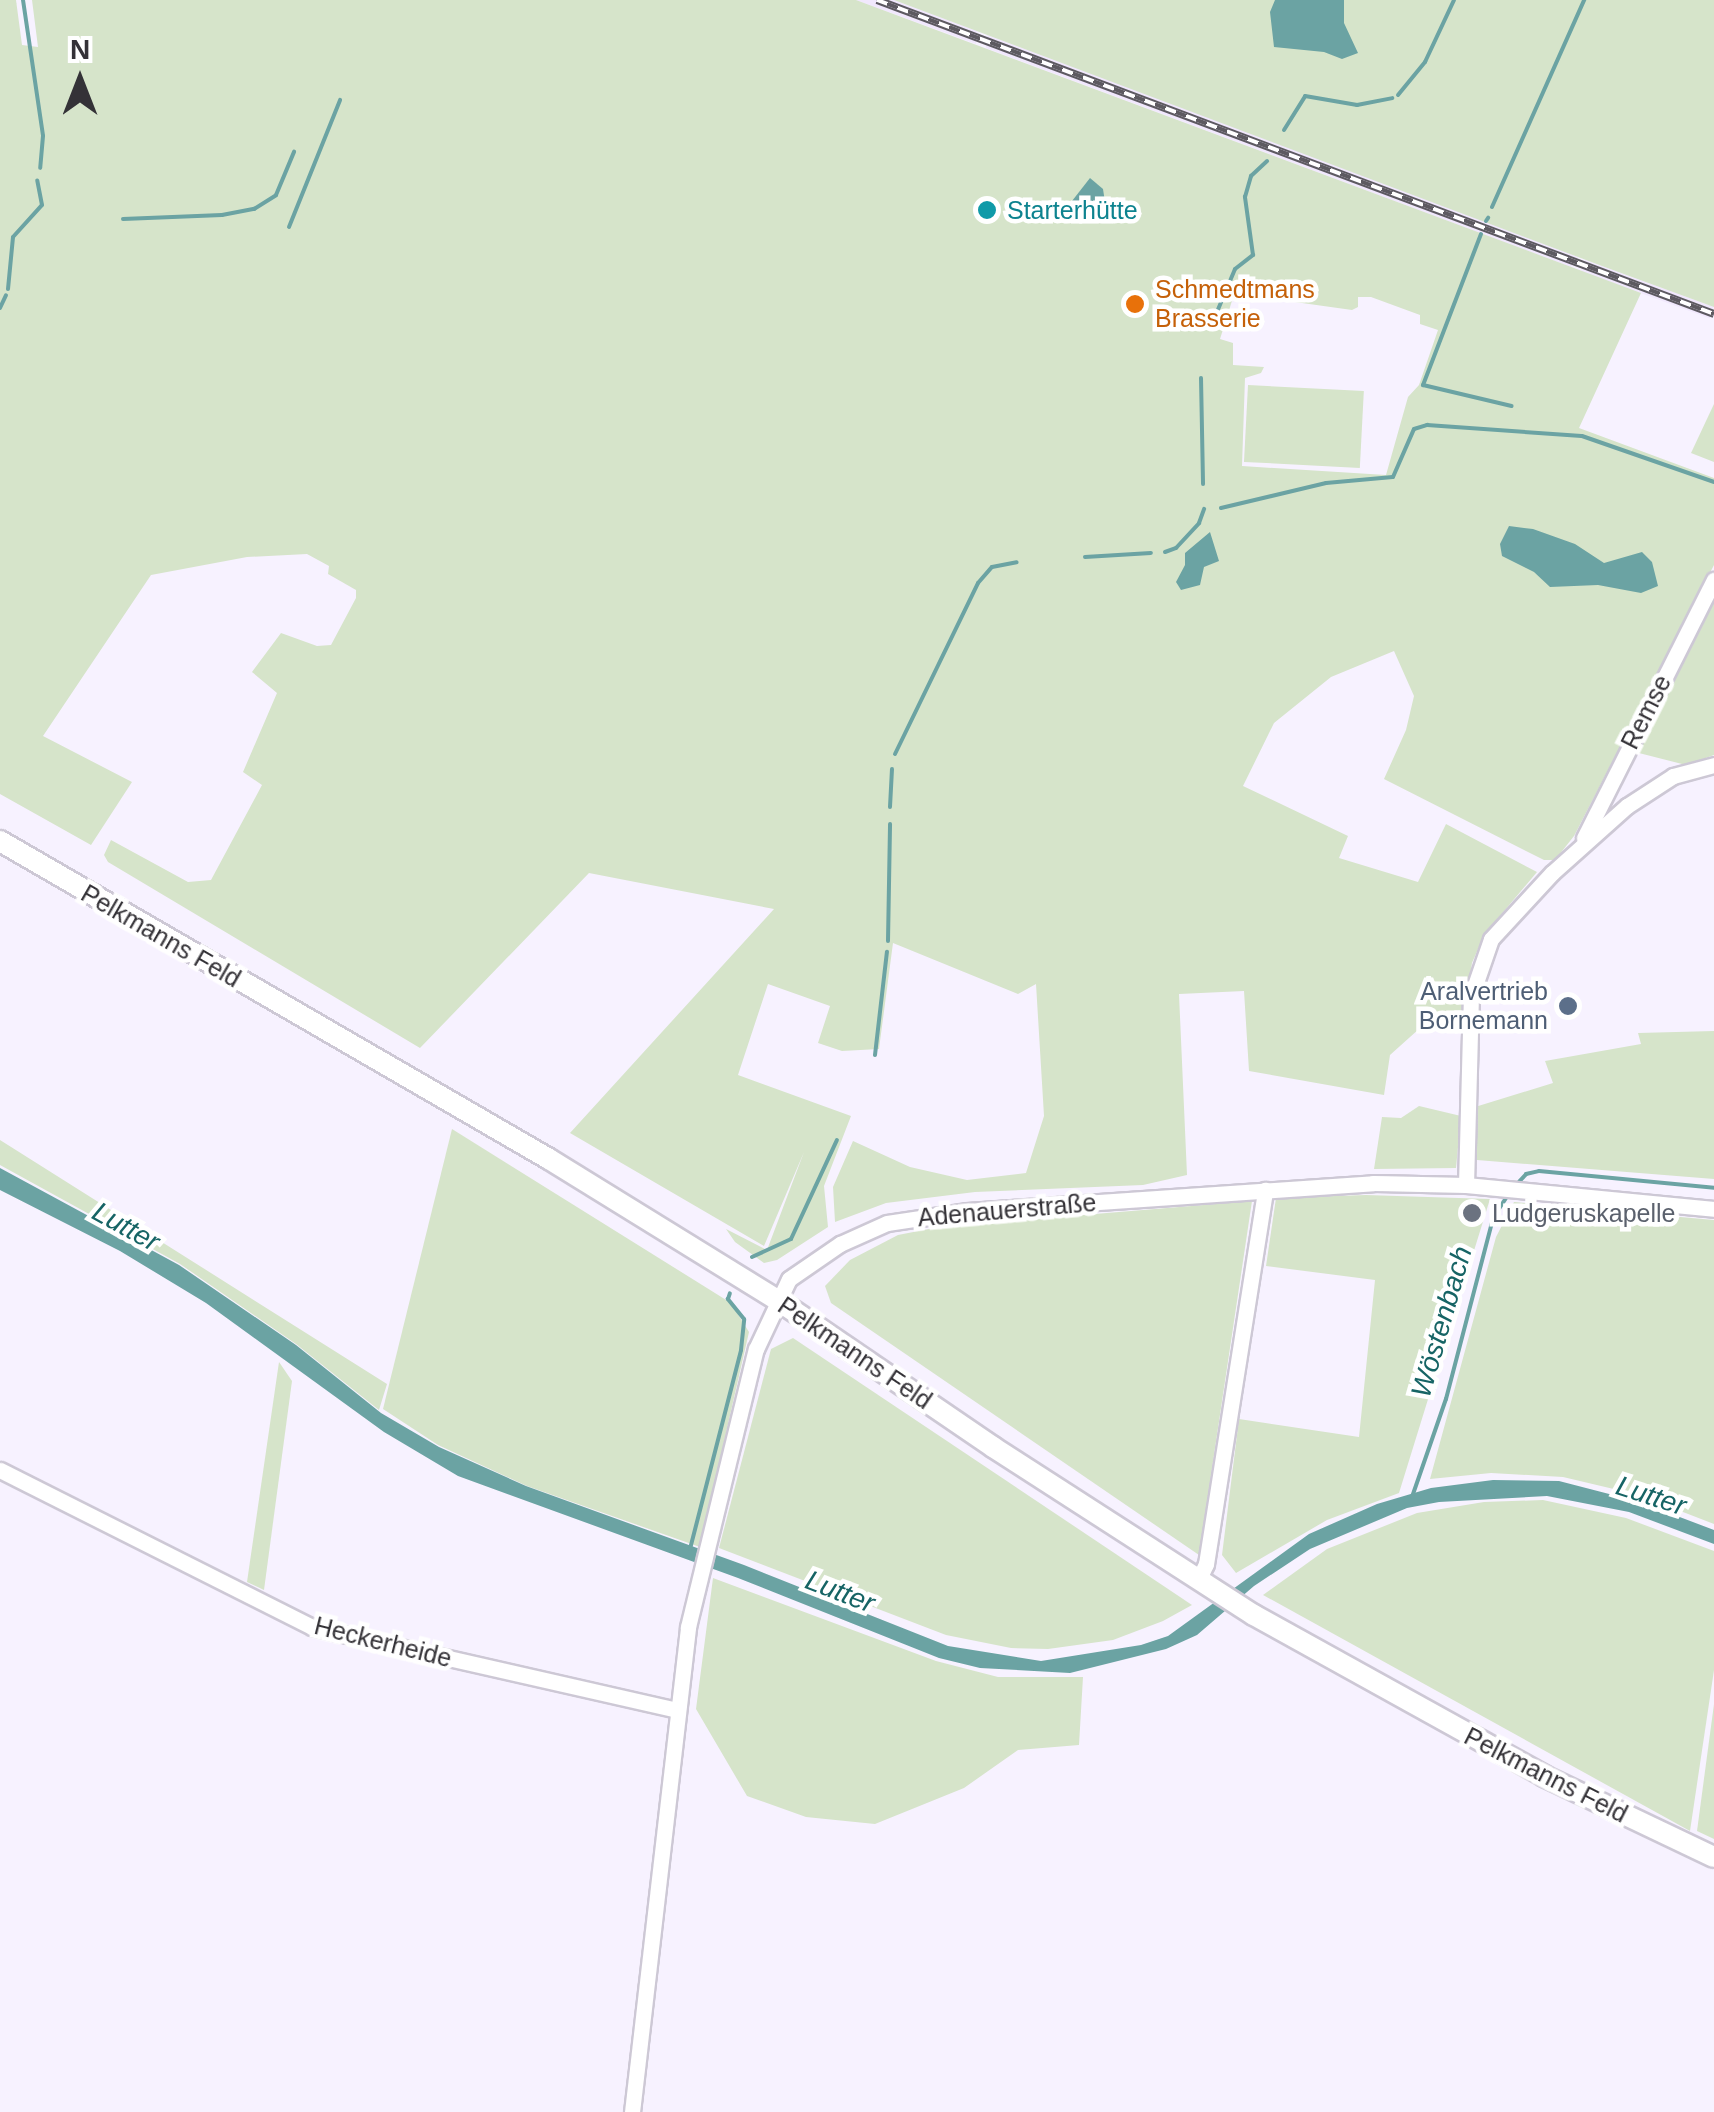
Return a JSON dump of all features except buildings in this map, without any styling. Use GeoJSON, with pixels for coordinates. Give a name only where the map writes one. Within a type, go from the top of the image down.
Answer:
{"type":"FeatureCollection","features":[{"type":"Feature","properties":{"kind":"main road","name":"Pelkmanns Feld"},"geometry":{"type":"LineString","coordinates":[[0,841],[406,1073],[776,1299],[1254,1615],[1544,1776],[1714,1856]]}},
{"type":"Feature","properties":{"kind":"street","name":"Remse"},"geometry":{"type":"LineString","coordinates":[[1580,846],[1714,580]]}},
{"type":"Feature","properties":{"kind":"street"},"geometry":{"type":"LineString","coordinates":[[1466,1185],[1468,1028],[1479,967],[1491,939],[1508,916],[1627,806],[1673,776],[1714,765]]}},
{"type":"Feature","properties":{"kind":"street","name":"Adenauerstraße"},"geometry":{"type":"LineString","coordinates":[[776,1299],[789,1279],[840,1244],[887,1223],[919,1216],[1373,1183],[1466,1185],[1714,1210]]}},
{"type":"Feature","properties":{"kind":"street"},"geometry":{"type":"LineString","coordinates":[[1204,1585],[1265,1190]]}},
{"type":"Feature","properties":{"kind":"street"},"geometry":{"type":"LineString","coordinates":[[632,2112],[678,1710],[698,1580],[756,1349],[776,1299]]}},
{"type":"Feature","properties":{"kind":"street","name":"Heckerheide"},"geometry":{"type":"LineString","coordinates":[[0,1470],[312,1627],[678,1710]]}},
{"type":"Feature","properties":{"kind":"shaded area"},"geometry":{"type":"Polygon","coordinates":[[[0,0],[16,0],[22,45],[38,47],[32,0],[856,0],[1641,293],[1579,428],[1714,478],[1714,565],[1574,836],[1555,860],[1544,860],[1384,779],[1406,730],[1414,696],[1394,651],[1331,677],[1274,723],[1243,786],[1348,836],[1339,858],[1418,882],[1446,824],[1537,872],[1484,935],[1472,963],[1462,1027],[1429,1020],[1390,1055],[1384,1095],[1249,1071],[1244,991],[1179,994],[1187,1175],[1143,1185],[975,1192],[886,1203],[835,1222],[833,1187],[853,1141],[910,1167],[967,1180],[1026,1173],[1044,1116],[1036,984],[1018,994],[893,943],[879,1049],[842,1051],[818,1043],[830,1006],[768,984],[738,1075],[851,1116],[824,1186],[828,1227],[777,1260],[764,1263],[735,1242],[726,1229],[767,1250],[804,1152],[764,1246],[570,1133],[774,909],[589,873],[420,1048],[108,862],[104,855],[111,840],[188,882],[211,880],[262,785],[243,772],[277,693],[252,672],[281,633],[317,646],[331,645],[356,598],[356,590],[328,574],[329,566],[307,554],[247,557],[151,575],[43,736],[132,782],[91,845],[0,794],[0,0]],[[1236,288],[1220,339],[1233,343],[1233,365],[1264,367],[1261,373],[1245,378],[1242,466],[1386,475],[1408,397],[1419,385],[1438,330],[1420,324],[1420,315],[1371,297],[1358,297],[1358,307],[1352,310],[1267,298],[1236,288]]]}},
{"type":"Feature","properties":{"kind":"shaded area"},"geometry":{"type":"Polygon","coordinates":[[[856,0],[894,0],[977,31],[976,44],[856,0]]]}},
{"type":"Feature","properties":{"kind":"shaded area"},"geometry":{"type":"Polygon","coordinates":[[[894,0],[1714,0],[1714,307],[1602,266],[894,0]]]}},
{"type":"Feature","properties":{"kind":"shaded area"},"geometry":{"type":"Polygon","coordinates":[[[1275,0],[1344,0],[1344,23],[1358,53],[1342,59],[1324,52],[1274,47],[1270,12],[1275,0]]]}},
{"type":"Feature","properties":{"kind":"shaded area"},"geometry":{"type":"Polygon","coordinates":[[[987,35],[1578,257],[1571,267],[986,48],[987,35]]]}},
{"type":"Feature","properties":{"kind":"shaded area"},"geometry":{"type":"Polygon","coordinates":[[[1090,178],[1103,189],[1105,202],[1098,212],[1086,216],[1077,213],[1072,201],[1090,178]]]}},
{"type":"Feature","properties":{"kind":"shaded area"},"geometry":{"type":"Polygon","coordinates":[[[1585,260],[1714,307],[1710,318],[1581,271],[1585,260]]]}},
{"type":"Feature","properties":{"kind":"shaded area"},"geometry":{"type":"Polygon","coordinates":[[[1248,385],[1364,391],[1360,468],[1244,462],[1248,385]]]}},
{"type":"Feature","properties":{"kind":"shaded area"},"geometry":{"type":"Polygon","coordinates":[[[1714,404],[1714,462],[1691,453],[1714,404]]]}},
{"type":"Feature","properties":{"kind":"shaded area"},"geometry":{"type":"Polygon","coordinates":[[[1509,526],[1533,529],[1575,544],[1604,563],[1642,552],[1652,562],[1658,586],[1641,593],[1598,585],[1550,587],[1534,572],[1502,556],[1500,544],[1509,526]]]}},
{"type":"Feature","properties":{"kind":"shaded area"},"geometry":{"type":"Polygon","coordinates":[[[1210,532],[1219,561],[1204,567],[1200,585],[1181,590],[1176,582],[1185,565],[1185,553],[1210,532]]]}},
{"type":"Feature","properties":{"kind":"shaded area"},"geometry":{"type":"Polygon","coordinates":[[[1714,598],[1714,755],[1686,765],[1635,752],[1714,598]]]}},
{"type":"Feature","properties":{"kind":"shaded area"},"geometry":{"type":"Polygon","coordinates":[[[1714,1031],[1714,1179],[1477,1160],[1475,1107],[1553,1083],[1545,1061],[1641,1044],[1638,1033],[1714,1031]]]}},
{"type":"Feature","properties":{"kind":"shaded area"},"geometry":{"type":"Polygon","coordinates":[[[1419,1106],[1461,1116],[1456,1168],[1374,1169],[1382,1117],[1401,1118],[1419,1106]]]}},
{"type":"Feature","properties":{"kind":"shaded area"},"geometry":{"type":"Polygon","coordinates":[[[452,1129],[731,1303],[749,1332],[700,1547],[527,1486],[438,1445],[383,1409],[452,1129]]]}},
{"type":"Feature","properties":{"kind":"shaded area"},"geometry":{"type":"Polygon","coordinates":[[[0,1140],[387,1384],[379,1410],[296,1344],[180,1264],[0,1165],[0,1140]]]}},
{"type":"Feature","properties":{"kind":"shaded area"},"geometry":{"type":"Polygon","coordinates":[[[0,1168],[179,1265],[296,1345],[381,1413],[439,1447],[526,1486],[744,1565],[948,1646],[1041,1661],[1141,1645],[1168,1636],[1309,1534],[1377,1504],[1431,1488],[1493,1480],[1559,1481],[1640,1502],[1714,1530],[1714,1544],[1629,1512],[1547,1496],[1439,1502],[1407,1508],[1310,1549],[1254,1586],[1197,1635],[1166,1649],[1070,1673],[980,1668],[939,1658],[738,1578],[458,1476],[384,1432],[206,1303],[120,1251],[0,1190],[0,1168]]]}},
{"type":"Feature","properties":{"kind":"shaded area"},"geometry":{"type":"Polygon","coordinates":[[[1366,1195],[1490,1199],[1399,1493],[1327,1520],[1236,1573],[1222,1555],[1239,1419],[1359,1437],[1375,1280],[1266,1266],[1276,1198],[1366,1195]]]}},
{"type":"Feature","properties":{"kind":"shaded area"},"geometry":{"type":"Polygon","coordinates":[[[1252,1201],[1199,1555],[831,1303],[825,1286],[850,1260],[898,1235],[939,1227],[1252,1201]]]}},
{"type":"Feature","properties":{"kind":"shaded area"},"geometry":{"type":"Polygon","coordinates":[[[1514,1202],[1714,1220],[1714,1524],[1639,1495],[1563,1477],[1491,1473],[1430,1479],[1496,1237],[1514,1202]]]}},
{"type":"Feature","properties":{"kind":"shaded area"},"geometry":{"type":"Polygon","coordinates":[[[793,1338],[1192,1605],[1113,1640],[1048,1649],[1011,1648],[946,1635],[719,1548],[771,1349],[793,1338]]]}},
{"type":"Feature","properties":{"kind":"shaded area"},"geometry":{"type":"Polygon","coordinates":[[[279,1362],[292,1381],[264,1590],[247,1582],[279,1362]]]}},
{"type":"Feature","properties":{"kind":"shaded area"},"geometry":{"type":"Polygon","coordinates":[[[1543,1500],[1626,1518],[1714,1551],[1714,1670],[1690,1831],[1263,1595],[1327,1549],[1417,1513],[1484,1502],[1543,1500]]]}},
{"type":"Feature","properties":{"kind":"shaded area"},"geometry":{"type":"Polygon","coordinates":[[[713,1578],[936,1661],[998,1677],[1083,1677],[1079,1745],[1018,1750],[964,1788],[875,1824],[806,1817],[747,1796],[696,1709],[713,1578]]]}},
{"type":"Feature","properties":{"kind":"shaded area"},"geometry":{"type":"Polygon","coordinates":[[[1714,1704],[1714,1839],[1697,1831],[1714,1704]]]}},
{"type":"Feature","properties":{"kind":"waterway"},"geometry":{"type":"LineString","coordinates":[[23,0],[43,136],[40,168]]}},
{"type":"Feature","properties":{"kind":"waterway"},"geometry":{"type":"LineString","coordinates":[[1398,95],[1425,62],[1454,0]]}},
{"type":"Feature","properties":{"kind":"waterway"},"geometry":{"type":"LineString","coordinates":[[1492,207],[1584,0]]}},
{"type":"Feature","properties":{"kind":"waterway"},"geometry":{"type":"LineString","coordinates":[[1284,130],[1305,96],[1357,105],[1392,98]]}},
{"type":"Feature","properties":{"kind":"waterway"},"geometry":{"type":"LineString","coordinates":[[289,227],[340,100]]}},
{"type":"Feature","properties":{"kind":"waterway"},"geometry":{"type":"LineString","coordinates":[[123,219],[222,215],[254,209],[276,195],[294,152]]}},
{"type":"Feature","properties":{"kind":"waterway"},"geometry":{"type":"LineString","coordinates":[[1214,319],[1235,269],[1253,255],[1245,197],[1251,176],[1267,161]]}},
{"type":"Feature","properties":{"kind":"waterway"},"geometry":{"type":"LineString","coordinates":[[8,289],[13,237],[42,205],[37,180]]}},
{"type":"Feature","properties":{"kind":"waterway"},"geometry":{"type":"LineString","coordinates":[[1481,234],[1423,385],[1512,406]]}},
{"type":"Feature","properties":{"kind":"waterway"},"geometry":{"type":"LineString","coordinates":[[0,308],[6,295]]}},
{"type":"Feature","properties":{"kind":"waterway"},"geometry":{"type":"LineString","coordinates":[[1201,378],[1203,484]]}},
{"type":"Feature","properties":{"kind":"waterway"},"geometry":{"type":"LineString","coordinates":[[1221,508],[1326,483],[1393,477],[1414,429],[1427,425],[1582,436],[1714,482]]}},
{"type":"Feature","properties":{"kind":"waterway"},"geometry":{"type":"LineString","coordinates":[[1165,552],[1176,548],[1199,523],[1204,509]]}},
{"type":"Feature","properties":{"kind":"waterway"},"geometry":{"type":"LineString","coordinates":[[1085,557],[1151,553]]}},
{"type":"Feature","properties":{"kind":"waterway"},"geometry":{"type":"LineString","coordinates":[[895,754],[978,583],[992,567],[1017,562]]}},
{"type":"Feature","properties":{"kind":"waterway"},"geometry":{"type":"LineString","coordinates":[[890,807],[892,769]]}},
{"type":"Feature","properties":{"kind":"waterway"},"geometry":{"type":"LineString","coordinates":[[888,941],[890,824]]}},
{"type":"Feature","properties":{"kind":"waterway"},"geometry":{"type":"LineString","coordinates":[[875,1055],[887,952]]}},
{"type":"Feature","properties":{"kind":"waterway"},"geometry":{"type":"LineString","coordinates":[[752,1257],[791,1239],[837,1140]]}},
{"type":"Feature","properties":{"kind":"waterway","name":"Wöstenbach"},"geometry":{"type":"LineString","coordinates":[[1515,1186],[1526,1174],[1539,1171],[1714,1188]]}},
{"type":"Feature","properties":{"kind":"waterway","name":"Wöstenbach"},"geometry":{"type":"LineString","coordinates":[[1412,1497],[1446,1399],[1493,1218],[1509,1193]]}},
{"type":"Feature","properties":{"kind":"waterway"},"geometry":{"type":"LineString","coordinates":[[690,1549],[741,1350],[744,1319],[728,1299],[730,1293]]}},
{"type":"Feature","properties":{"kind":"railway"},"geometry":{"type":"LineString","coordinates":[[877,0],[1714,314]]}},
{"type":"Feature","properties":{"kind":"place","name":"Starterhütte"},"geometry":{"type":"Point","coordinates":[987,210]}},
{"type":"Feature","properties":{"kind":"place","name":"Schmedtmans Brasserie"},"geometry":{"type":"Point","coordinates":[1135,304]}},
{"type":"Feature","properties":{"kind":"place","name":"Aralvertrieb Bornemann"},"geometry":{"type":"Point","coordinates":[1568,1006]}},
{"type":"Feature","properties":{"kind":"place","name":"Ludgeruskapelle"},"geometry":{"type":"Point","coordinates":[1472,1213]}},
{"type":"Feature","properties":{"kind":"water label","name":"Lutter"},"geometry":{"type":"Point","coordinates":[126,1227]}},
{"type":"Feature","properties":{"kind":"water label","name":"Lutter"},"geometry":{"type":"Point","coordinates":[1651,1496]}},
{"type":"Feature","properties":{"kind":"water label","name":"Lutter"},"geometry":{"type":"Point","coordinates":[840,1592]}}]}
